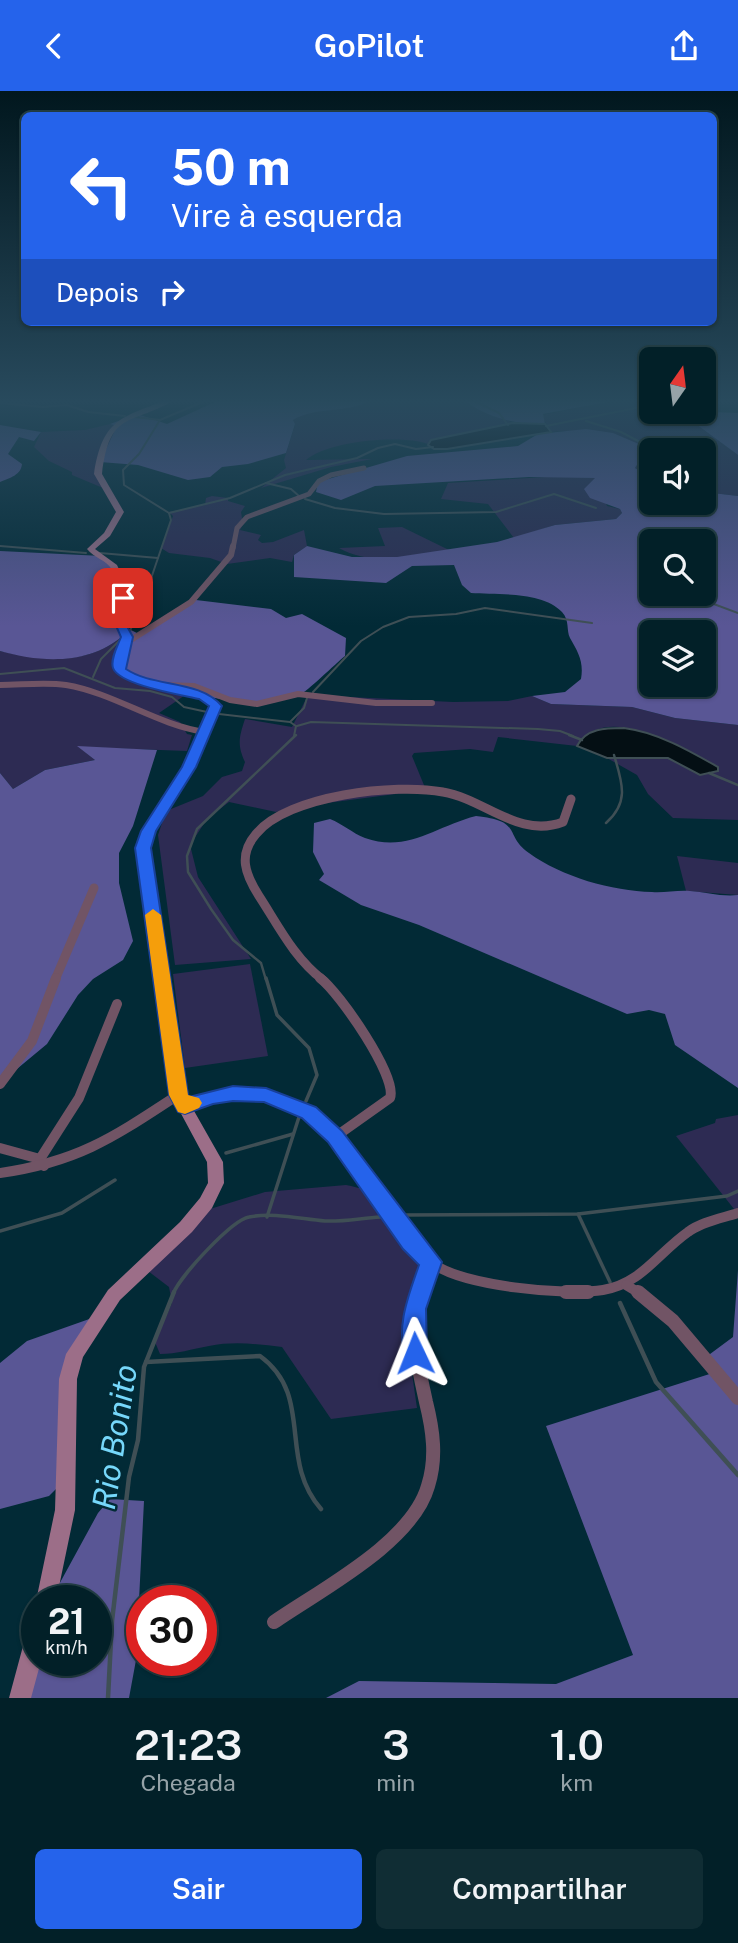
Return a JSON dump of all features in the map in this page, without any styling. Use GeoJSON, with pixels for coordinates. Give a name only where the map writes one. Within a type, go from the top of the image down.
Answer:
{"type":"FeatureCollection","features":[{"type":"Feature","properties":{"kind":"street"},"geometry":{"type":"LineString","coordinates":[[50,1585],[65,1510],[68,1379],[75,1354],[96,1318],[114,1295],[186,1227],[206,1203],[216,1183],[215,1162],[182,1101],[143,848],[148,831],[189,767],[214,716],[214,702],[204,696],[132,679],[120,670],[118,663],[126,638],[123,598],[116,569],[91,549],[111,527],[121,508],[99,476]]}},
{"type":"Feature","properties":{"kind":"street"},"geometry":{"type":"LineString","coordinates":[[126,638],[191,603],[211,575],[231,555],[237,528],[247,517],[309,494],[320,481],[329,476]]}},
{"type":"Feature","properties":{"kind":"street"},"geometry":{"type":"LineString","coordinates":[[0,685],[66,685],[140,710],[183,729],[205,733]]}},
{"type":"Feature","properties":{"kind":"street"},"geometry":{"type":"LineString","coordinates":[[161,685],[194,687],[230,700],[257,704],[298,694],[376,702],[432,703]]}},
{"type":"Feature","properties":{"kind":"street"},"geometry":{"type":"LineString","coordinates":[[335,1137],[390,1098],[393,1090],[389,1076],[340,997],[297,956],[281,926],[259,898],[246,865],[244,851],[248,842],[269,822],[292,811],[362,795],[418,790],[444,792],[468,799],[513,822],[541,827],[563,822],[571,799]]}},
{"type":"Feature","properties":{"kind":"street"},"geometry":{"type":"LineString","coordinates":[[0,1084],[17,1065],[37,1028],[93,888]]}},
{"type":"Feature","properties":{"kind":"street"},"geometry":{"type":"LineString","coordinates":[[42,1163],[79,1098],[117,1004]]}},
{"type":"Feature","properties":{"kind":"street"},"geometry":{"type":"LineString","coordinates":[[0,1173],[69,1158],[182,1101],[233,1093],[266,1095],[309,1112],[335,1137],[411,1242],[441,1269],[470,1279],[584,1293],[626,1285],[690,1230],[738,1213]]}},
{"type":"Feature","properties":{"kind":"street"},"geometry":{"type":"LineString","coordinates":[[0,1148],[42,1163]]}},
{"type":"Feature","properties":{"kind":"street"},"geometry":{"type":"LineString","coordinates":[[274,1622],[377,1548],[416,1511],[425,1495],[434,1466],[435,1444],[415,1353],[413,1327],[421,1287],[431,1262]]}},
{"type":"Feature","properties":{"kind":"street"},"geometry":{"type":"LineString","coordinates":[[626,1285],[640,1291],[665,1312],[738,1398]]}},
{"type":"Feature","properties":{"kind":"street"},"geometry":{"type":"LineString","coordinates":[[20,1698],[26,1676]]}},
{"type":"Feature","properties":{"kind":"shaded area"},"geometry":{"type":"Polygon","coordinates":[[[0,476],[14,476],[14,476],[0,482],[0,476]]]}},
{"type":"Feature","properties":{"kind":"shaded area"},"geometry":{"type":"Polygon","coordinates":[[[74,476],[101,476],[103,488],[74,476]]]}},
{"type":"Feature","properties":{"kind":"shaded area"},"geometry":{"type":"Polygon","coordinates":[[[175,476],[211,476],[210,477],[188,480],[175,476]]]}},
{"type":"Feature","properties":{"kind":"shaded area"},"geometry":{"type":"Polygon","coordinates":[[[276,476],[301,476],[261,488],[276,476]]]}},
{"type":"Feature","properties":{"kind":"shaded area"},"geometry":{"type":"Polygon","coordinates":[[[339,476],[639,476],[639,515],[716,515],[716,493],[738,496],[738,725],[675,718],[632,707],[551,704],[532,696],[565,692],[581,679],[581,662],[569,635],[564,615],[553,605],[531,597],[471,593],[462,585],[454,565],[412,566],[386,583],[294,577],[294,555],[307,546],[352,557],[397,557],[497,542],[555,525],[616,519],[622,513],[620,509],[590,498],[584,489],[595,478],[529,477],[375,486],[341,500],[316,492],[318,482],[339,476]]]}},
{"type":"Feature","properties":{"kind":"shaded area"},"geometry":{"type":"Polygon","coordinates":[[[563,476],[597,478],[607,506],[620,509],[622,513],[616,519],[555,525],[514,538],[488,504],[441,499],[448,483],[563,476]]]}},
{"type":"Feature","properties":{"kind":"shaded area"},"geometry":{"type":"Polygon","coordinates":[[[716,476],[738,476],[738,496],[716,493],[716,476]]]}},
{"type":"Feature","properties":{"kind":"shaded area"},"geometry":{"type":"Polygon","coordinates":[[[206,498],[228,498],[228,501],[245,506],[241,512],[243,524],[240,530],[261,535],[258,540],[262,543],[273,542],[304,530],[307,546],[294,555],[292,562],[270,558],[227,564],[210,558],[169,553],[161,548],[173,516],[169,512],[205,505],[206,498]]]}},
{"type":"Feature","properties":{"kind":"shaded area"},"geometry":{"type":"Polygon","coordinates":[[[402,527],[449,550],[379,559],[352,554],[339,548],[385,546],[378,528],[402,527]]]}},
{"type":"Feature","properties":{"kind":"shaded area"},"geometry":{"type":"Polygon","coordinates":[[[0,551],[102,556],[113,567],[127,628],[139,634],[196,600],[271,609],[286,618],[302,614],[346,638],[345,656],[299,695],[258,702],[216,698],[133,677],[124,669],[128,647],[124,635],[96,652],[65,659],[32,658],[0,651],[0,551]]]}},
{"type":"Feature","properties":{"kind":"shaded area"},"geometry":{"type":"Polygon","coordinates":[[[124,635],[191,691],[159,713],[180,722],[187,734],[192,735],[187,751],[79,747],[95,760],[45,770],[13,789],[0,773],[0,651],[48,659],[80,656],[110,645],[124,635]]]}},
{"type":"Feature","properties":{"kind":"shaded area"},"geometry":{"type":"Polygon","coordinates":[[[308,695],[453,702],[508,701],[532,696],[551,704],[632,707],[675,718],[738,725],[738,820],[673,818],[648,794],[637,775],[607,758],[668,758],[700,775],[701,757],[637,730],[603,728],[589,734],[577,746],[498,737],[493,752],[470,749],[414,753],[412,756],[426,790],[276,812],[229,802],[207,819],[190,845],[198,877],[251,959],[175,965],[158,835],[165,814],[203,796],[222,777],[242,771],[245,762],[240,741],[245,719],[292,727],[308,695]]]}},
{"type":"Feature","properties":{"kind":"shaded area"},"geometry":{"type":"Polygon","coordinates":[[[624,728],[673,743],[718,767],[718,771],[700,775],[668,758],[607,758],[577,746],[591,732],[624,728]]]}},
{"type":"Feature","properties":{"kind":"shaded area"},"geometry":{"type":"Polygon","coordinates":[[[77,746],[157,750],[133,826],[119,853],[119,883],[133,941],[123,960],[93,979],[78,995],[47,1044],[0,1083],[0,773],[13,789],[45,770],[95,760],[77,746]]]}},
{"type":"Feature","properties":{"kind":"shaded area"},"geometry":{"type":"Polygon","coordinates":[[[476,816],[491,818],[507,825],[521,846],[542,862],[572,876],[604,886],[637,891],[738,895],[738,1088],[675,1045],[665,1014],[649,1010],[627,1014],[419,925],[361,905],[319,880],[324,874],[313,852],[314,823],[330,819],[365,838],[395,842],[422,836],[476,816]]]}},
{"type":"Feature","properties":{"kind":"shaded area"},"geometry":{"type":"Polygon","coordinates":[[[677,856],[738,863],[738,895],[686,891],[677,856]]]}},
{"type":"Feature","properties":{"kind":"shaded area"},"geometry":{"type":"Polygon","coordinates":[[[250,964],[268,1056],[185,1068],[173,974],[250,964]]]}},
{"type":"Feature","properties":{"kind":"shaded area"},"geometry":{"type":"Polygon","coordinates":[[[738,1115],[738,1214],[676,1136],[715,1123],[716,1119],[738,1115]]]}},
{"type":"Feature","properties":{"kind":"shaded area"},"geometry":{"type":"Polygon","coordinates":[[[346,1185],[365,1190],[390,1203],[406,1222],[429,1264],[412,1285],[406,1333],[417,1408],[331,1419],[282,1347],[227,1344],[160,1354],[155,1342],[172,1303],[169,1287],[148,1271],[210,1209],[265,1192],[346,1185]]]}},
{"type":"Feature","properties":{"kind":"shaded area"},"geometry":{"type":"Polygon","coordinates":[[[738,1270],[738,1698],[326,1698],[359,1681],[556,1684],[633,1655],[546,1426],[719,1371],[706,1357],[733,1337],[738,1270]]]}},
{"type":"Feature","properties":{"kind":"shaded area"},"geometry":{"type":"Polygon","coordinates":[[[95,1317],[66,1389],[68,1477],[49,1496],[0,1509],[0,1363],[27,1341],[95,1317]]]}},
{"type":"Feature","properties":{"kind":"shaded area"},"geometry":{"type":"Polygon","coordinates":[[[110,1499],[144,1501],[140,1585],[126,1585],[126,1676],[133,1676],[129,1698],[14,1698],[28,1676],[112,1676],[112,1585],[59,1585],[98,1513],[110,1499]]]}},
{"type":"Feature","properties":{"kind":"waterway"},"geometry":{"type":"LineString","coordinates":[[123,476],[124,485],[169,513]]}},
{"type":"Feature","properties":{"kind":"waterway","name":"Rio Bonito"},"geometry":{"type":"LineString","coordinates":[[169,513],[230,498],[283,476]]}},
{"type":"Feature","properties":{"kind":"waterway"},"geometry":{"type":"LineString","coordinates":[[266,483],[291,489],[299,496]]}},
{"type":"Feature","properties":{"kind":"waterway"},"geometry":{"type":"LineString","coordinates":[[305,499],[335,508],[384,514],[496,512],[554,494],[596,508]]}},
{"type":"Feature","properties":{"kind":"waterway","name":"Rio Bonito"},"geometry":{"type":"LineString","coordinates":[[129,633],[144,599],[171,520],[169,513]]}},
{"type":"Feature","properties":{"kind":"waterway"},"geometry":{"type":"LineString","coordinates":[[0,546],[86,553]]}},
{"type":"Feature","properties":{"kind":"waterway"},"geometry":{"type":"LineString","coordinates":[[100,553],[158,558]]}},
{"type":"Feature","properties":{"kind":"waterway"},"geometry":{"type":"LineString","coordinates":[[716,605],[738,613]]}},
{"type":"Feature","properties":{"kind":"waterway"},"geometry":{"type":"LineString","coordinates":[[313,692],[361,641],[383,627],[409,617],[456,614],[485,608],[592,623]]}},
{"type":"Feature","properties":{"kind":"waterway","name":"Rio Bonito"},"geometry":{"type":"LineString","coordinates":[[93,677],[101,659],[123,637]]}},
{"type":"Feature","properties":{"kind":"waterway","name":"Rio Bonito"},"geometry":{"type":"LineString","coordinates":[[0,674],[64,668],[115,688],[150,691],[172,697],[184,707],[207,712]]}},
{"type":"Feature","properties":{"kind":"waterway"},"geometry":{"type":"LineString","coordinates":[[290,722],[304,708],[307,698]]}},
{"type":"Feature","properties":{"kind":"waterway","name":"Rio Bonito"},"geometry":{"type":"LineString","coordinates":[[219,714],[290,722]]}},
{"type":"Feature","properties":{"kind":"waterway","name":"Rio Bonito"},"geometry":{"type":"LineString","coordinates":[[290,722],[296,726],[294,736]]}},
{"type":"Feature","properties":{"kind":"waterway"},"geometry":{"type":"LineString","coordinates":[[297,726],[311,722],[538,729],[560,731],[573,736]]}},
{"type":"Feature","properties":{"kind":"waterway","name":"Rio Bonito"},"geometry":{"type":"LineString","coordinates":[[266,980],[261,963],[233,940],[211,909],[188,872],[187,856],[197,829],[296,735]]}},
{"type":"Feature","properties":{"kind":"waterway"},"geometry":{"type":"LineString","coordinates":[[569,735],[582,740]]}},
{"type":"Feature","properties":{"kind":"waterway"},"geometry":{"type":"LineString","coordinates":[[606,823],[614,815],[622,791],[614,755]]}},
{"type":"Feature","properties":{"kind":"waterway"},"geometry":{"type":"LineString","coordinates":[[709,773],[738,785]]}},
{"type":"Feature","properties":{"kind":"waterway","name":"Rio Bonito"},"geometry":{"type":"LineString","coordinates":[[266,978],[277,1015],[309,1048],[317,1075],[306,1101]]}},
{"type":"Feature","properties":{"kind":"waterway","name":"Rio Bonito"},"geometry":{"type":"LineString","coordinates":[[267,1216],[299,1117]]}},
{"type":"Feature","properties":{"kind":"waterway"},"geometry":{"type":"LineString","coordinates":[[226,1153],[293,1134]]}},
{"type":"Feature","properties":{"kind":"waterway"},"geometry":{"type":"LineString","coordinates":[[0,1231],[62,1213],[115,1180]]}},
{"type":"Feature","properties":{"kind":"waterway"},"geometry":{"type":"LineString","coordinates":[[578,1214],[727,1196],[738,1191]]}},
{"type":"Feature","properties":{"kind":"waterway"},"geometry":{"type":"LineString","coordinates":[[403,1215],[578,1214]]}},
{"type":"Feature","properties":{"kind":"waterway"},"geometry":{"type":"LineString","coordinates":[[578,1214],[610,1282]]}},
{"type":"Feature","properties":{"kind":"waterway","name":"Rio Bonito"},"geometry":{"type":"LineString","coordinates":[[174,1293],[207,1250],[231,1228],[249,1217],[267,1216]]}},
{"type":"Feature","properties":{"kind":"waterway"},"geometry":{"type":"LineString","coordinates":[[267,1216],[325,1221],[380,1217]]}},
{"type":"Feature","properties":{"kind":"waterway","name":"Rio Bonito"},"geometry":{"type":"LineString","coordinates":[[146,1362],[174,1293]]}},
{"type":"Feature","properties":{"kind":"waterway"},"geometry":{"type":"LineString","coordinates":[[620,1303],[656,1382],[738,1475]]}},
{"type":"Feature","properties":{"kind":"waterway"},"geometry":{"type":"LineString","coordinates":[[146,1362],[260,1356],[277,1372],[287,1390],[301,1470],[308,1490],[321,1509]]}},
{"type":"Feature","properties":{"kind":"waterway","name":"Rio Bonito"},"geometry":{"type":"LineString","coordinates":[[108,1698],[112,1621],[129,1477],[138,1440],[146,1362]]}},
{"type":"Feature","properties":{"kind":"slow traffic"},"geometry":{"type":"LineString","coordinates":[[153,915],[178,1095],[185,1107],[193,1103]]}},
{"type":"Feature","properties":{"kind":"route"},"geometry":{"type":"LineString","coordinates":[[123,598],[122,628],[127,637],[118,663],[120,670],[132,679],[204,696],[216,706],[214,716],[189,767],[148,831],[143,848],[178,1095],[185,1107],[197,1101],[233,1093],[266,1095],[281,1099],[309,1112],[335,1137],[411,1242],[431,1262],[415,1309],[415,1353]]}}]}
